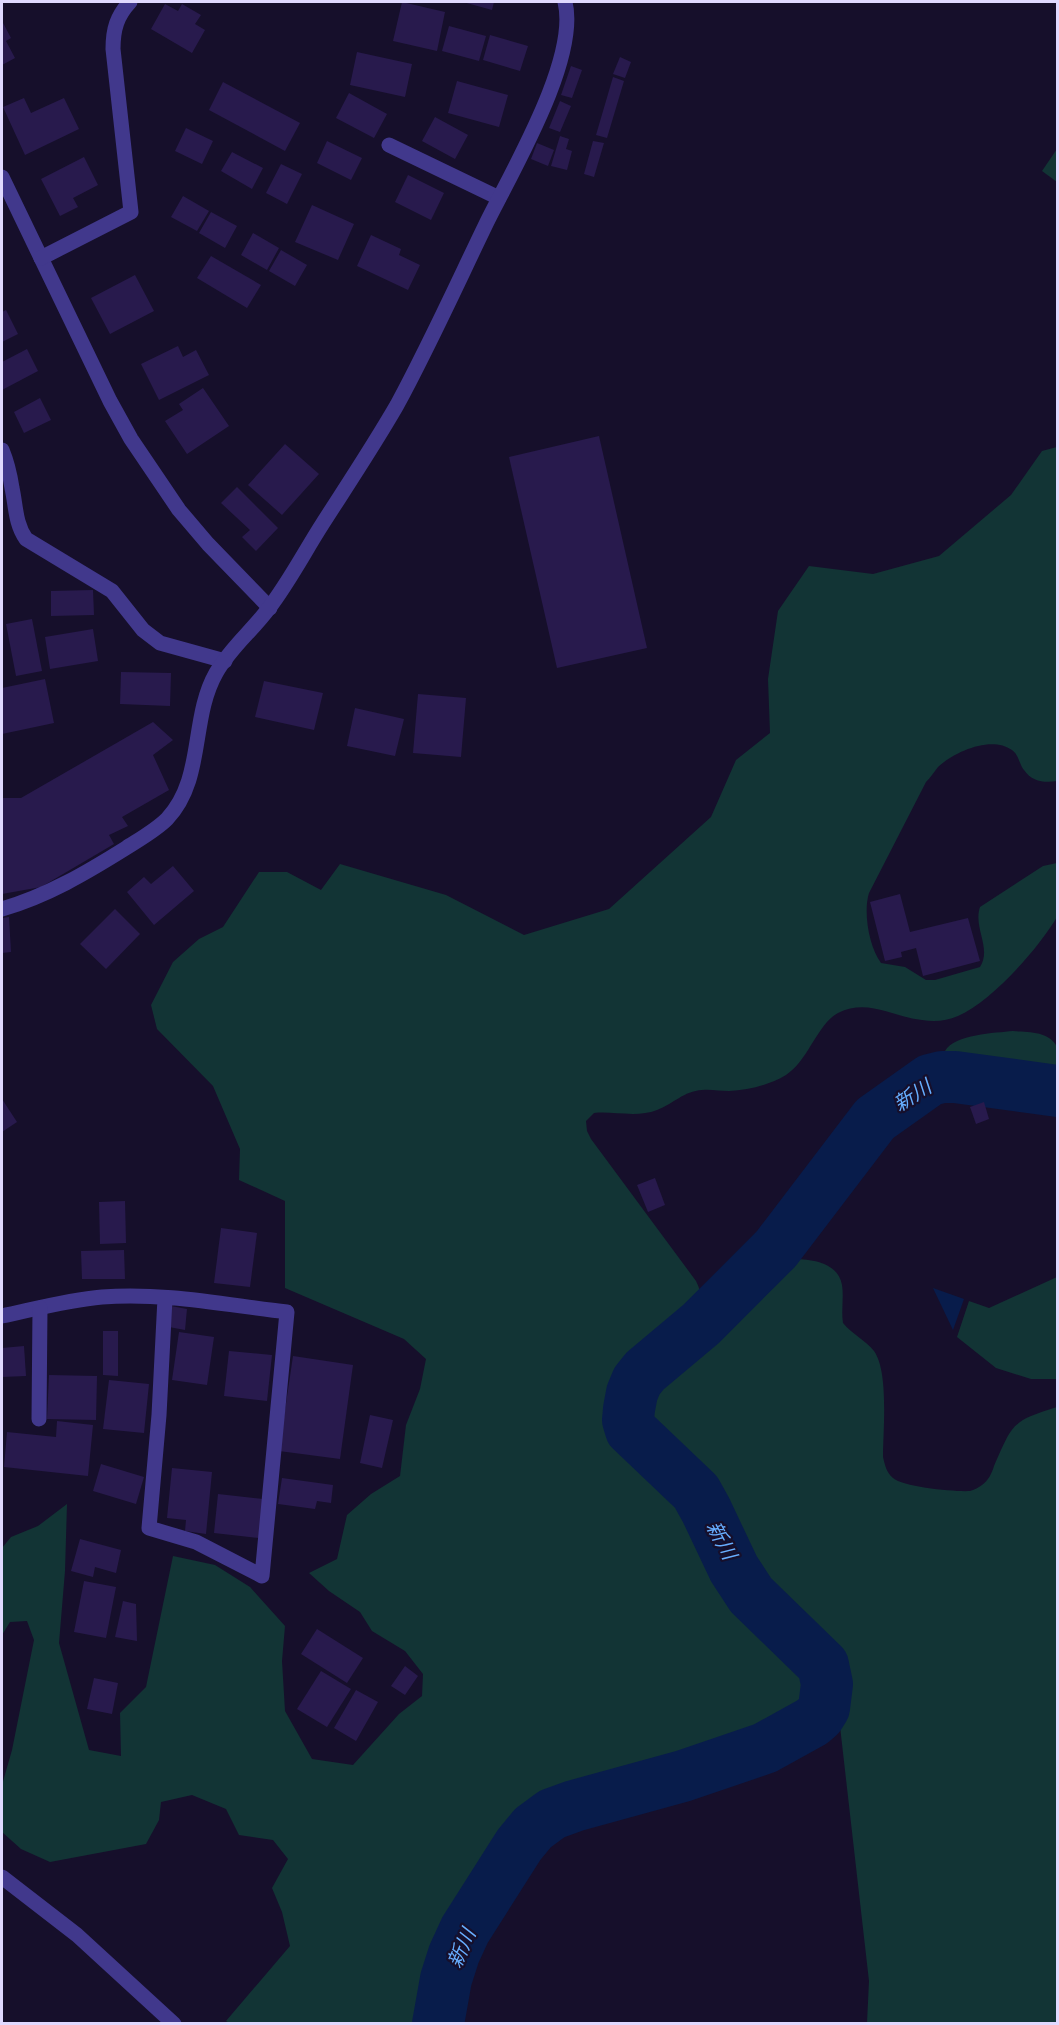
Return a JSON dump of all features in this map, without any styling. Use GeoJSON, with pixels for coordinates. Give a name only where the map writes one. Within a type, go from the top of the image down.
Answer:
{"type":"FeatureCollection","features":[{"type":"Feature","properties":{"kind":"street"},"geometry":{"type":"LineString","coordinates":[[41,258],[131,212],[112,49],[113,32],[118,17],[130,2]]}},
{"type":"Feature","properties":{"kind":"street"},"geometry":{"type":"LineString","coordinates":[[2,909],[38,897],[71,881],[148,834],[166,820],[180,803],[190,783],[207,694],[216,673],[270,608],[397,405],[544,106],[559,66],[567,27],[565,2]]}},
{"type":"Feature","properties":{"kind":"street"},"geometry":{"type":"LineString","coordinates":[[390,145],[499,198]]}},
{"type":"Feature","properties":{"kind":"street"},"geometry":{"type":"LineString","coordinates":[[2,177],[110,401],[154,475],[179,510],[208,544],[270,608]]}},
{"type":"Feature","properties":{"kind":"street"},"geometry":{"type":"LineString","coordinates":[[2,450],[13,488],[19,530],[26,539],[112,591],[143,630],[160,643],[225,661]]}},
{"type":"Feature","properties":{"kind":"street"},"geometry":{"type":"LineString","coordinates":[[2,1316],[103,1297],[165,1298],[287,1312],[262,1576],[196,1542],[149,1528],[159,1416],[165,1298]]}},
{"type":"Feature","properties":{"kind":"street"},"geometry":{"type":"LineString","coordinates":[[39,1419],[40,1308]]}},
{"type":"Feature","properties":{"kind":"street"},"geometry":{"type":"LineString","coordinates":[[2,1877],[77,1935],[174,2024]]}},
{"type":"Feature","properties":{"kind":"green space"},"geometry":{"type":"Polygon","coordinates":[[[1057,149],[1058,182],[1042,171],[1057,149]]]}},
{"type":"Feature","properties":{"kind":"green space"},"geometry":{"type":"Polygon","coordinates":[[[1057,447],[1057,781],[1043,782],[1031,777],[1022,768],[1018,757],[1012,750],[994,744],[973,747],[945,761],[926,782],[867,901],[870,939],[881,963],[905,967],[926,980],[935,980],[980,967],[984,953],[978,915],[980,907],[1043,866],[1057,863],[1057,917],[1049,930],[999,987],[958,1016],[931,1021],[870,1008],[849,1009],[831,1018],[794,1069],[773,1082],[729,1091],[696,1091],[649,1112],[594,1113],[586,1121],[591,1139],[696,1281],[701,1297],[700,1307],[693,1317],[645,1357],[628,1378],[621,1390],[618,1404],[617,1420],[620,1430],[635,1451],[686,1497],[705,1530],[728,1579],[742,1601],[813,1671],[816,1689],[812,1707],[797,1719],[767,1735],[728,1751],[561,1799],[527,1819],[507,1843],[444,1948],[433,1986],[426,2023],[229,2023],[226,2021],[290,1946],[282,1912],[272,1888],[288,1859],[273,1840],[239,1835],[226,1809],[192,1795],[161,1802],[159,1820],[146,1844],[50,1862],[21,1849],[2,1832],[2,1785],[12,1750],[34,1640],[27,1621],[10,1622],[2,1635],[2,1548],[11,1537],[38,1526],[67,1504],[65,1571],[59,1643],[89,1750],[121,1756],[120,1713],[146,1687],[173,1556],[215,1565],[250,1587],[285,1626],[282,1661],[285,1711],[312,1759],[353,1765],[399,1714],[422,1696],[423,1674],[405,1651],[372,1631],[360,1612],[329,1591],[309,1573],[337,1559],[347,1515],[371,1494],[400,1476],[406,1425],[420,1389],[426,1359],[404,1339],[285,1288],[285,1201],[239,1180],[240,1149],[213,1086],[157,1029],[151,1005],[173,962],[199,939],[223,927],[259,872],[287,872],[321,890],[340,864],[446,895],[524,935],[609,909],[711,817],[736,760],[770,733],[768,679],[778,611],[809,566],[873,574],[939,556],[1011,495],[1042,451],[1057,447]]]}},
{"type":"Feature","properties":{"kind":"green space"},"geometry":{"type":"Polygon","coordinates":[[[1013,1031],[1038,1033],[1054,1042],[1058,1050],[1058,1062],[1057,1071],[1051,1077],[1042,1078],[960,1067],[952,1064],[946,1058],[945,1051],[957,1041],[976,1035],[1013,1031]]]}},
{"type":"Feature","properties":{"kind":"green space"},"geometry":{"type":"Polygon","coordinates":[[[792,1259],[823,1263],[835,1271],[843,1290],[843,1323],[874,1351],[879,1361],[884,1402],[883,1457],[886,1468],[893,1478],[918,1486],[970,1491],[990,1477],[1010,1432],[1022,1420],[1057,1407],[1057,2023],[867,2023],[869,1981],[835,1669],[825,1651],[760,1588],[744,1564],[704,1485],[641,1425],[639,1415],[642,1399],[653,1378],[697,1342],[765,1275],[792,1259]]]}},
{"type":"Feature","properties":{"kind":"green space"},"geometry":{"type":"Polygon","coordinates":[[[1057,1277],[1057,1379],[1031,1379],[996,1368],[957,1337],[969,1301],[989,1308],[1057,1277]]]}},
{"type":"Feature","properties":{"kind":"water"},"geometry":{"type":"Polygon","coordinates":[[[933,1288],[964,1299],[953,1330],[933,1288]]]}},
{"type":"Feature","properties":{"kind":"building"},"geometry":{"type":"Polygon","coordinates":[[[402,2],[445,12],[437,51],[393,41],[402,2]]]}},
{"type":"Feature","properties":{"kind":"building"},"geometry":{"type":"Polygon","coordinates":[[[463,2],[494,2],[492,10],[463,2]]]}},
{"type":"Feature","properties":{"kind":"building"},"geometry":{"type":"Polygon","coordinates":[[[165,4],[178,11],[182,4],[201,15],[195,24],[205,30],[192,53],[151,29],[165,4]]]}},
{"type":"Feature","properties":{"kind":"building"},"geometry":{"type":"Polygon","coordinates":[[[2,21],[11,38],[6,41],[15,58],[2,65],[2,21]]]}},
{"type":"Feature","properties":{"kind":"building"},"geometry":{"type":"Polygon","coordinates":[[[449,26],[486,36],[479,61],[442,51],[449,26]]]}},
{"type":"Feature","properties":{"kind":"building"},"geometry":{"type":"Polygon","coordinates":[[[490,35],[528,46],[520,71],[483,60],[490,35]]]}},
{"type":"Feature","properties":{"kind":"building"},"geometry":{"type":"Polygon","coordinates":[[[357,52],[412,64],[405,97],[350,85],[357,52]]]}},
{"type":"Feature","properties":{"kind":"building"},"geometry":{"type":"Polygon","coordinates":[[[620,57],[631,62],[625,78],[613,74],[620,57]]]}},
{"type":"Feature","properties":{"kind":"building"},"geometry":{"type":"Polygon","coordinates":[[[571,66],[582,70],[572,98],[561,95],[571,66]]]}},
{"type":"Feature","properties":{"kind":"building"},"geometry":{"type":"Polygon","coordinates":[[[613,77],[624,81],[607,138],[596,135],[613,77]]]}},
{"type":"Feature","properties":{"kind":"building"},"geometry":{"type":"Polygon","coordinates":[[[457,81],[508,95],[499,127],[448,113],[457,81]]]}},
{"type":"Feature","properties":{"kind":"building"},"geometry":{"type":"Polygon","coordinates":[[[223,82],[300,123],[285,151],[209,110],[223,82]]]}},
{"type":"Feature","properties":{"kind":"building"},"geometry":{"type":"Polygon","coordinates":[[[349,93],[387,114],[374,138],[336,118],[349,93]]]}},
{"type":"Feature","properties":{"kind":"building"},"geometry":{"type":"Polygon","coordinates":[[[24,98],[31,113],[64,98],[79,129],[25,155],[3,107],[24,98]]]}},
{"type":"Feature","properties":{"kind":"building"},"geometry":{"type":"Polygon","coordinates":[[[560,101],[571,106],[560,132],[549,128],[560,101]]]}},
{"type":"Feature","properties":{"kind":"building"},"geometry":{"type":"Polygon","coordinates":[[[435,117],[468,135],[455,159],[422,141],[435,117]]]}},
{"type":"Feature","properties":{"kind":"building"},"geometry":{"type":"Polygon","coordinates":[[[186,128],[213,141],[202,164],[175,151],[186,128]]]}},
{"type":"Feature","properties":{"kind":"building"},"geometry":{"type":"Polygon","coordinates":[[[560,136],[569,139],[566,149],[572,151],[567,170],[551,166],[560,136]]]}},
{"type":"Feature","properties":{"kind":"building"},"geometry":{"type":"Polygon","coordinates":[[[327,141],[362,158],[351,180],[317,163],[327,141]]]}},
{"type":"Feature","properties":{"kind":"building"},"geometry":{"type":"Polygon","coordinates":[[[593,141],[604,143],[594,177],[584,174],[593,141]]]}},
{"type":"Feature","properties":{"kind":"building"},"geometry":{"type":"Polygon","coordinates":[[[537,143],[554,150],[548,166],[531,159],[537,143]]]}},
{"type":"Feature","properties":{"kind":"building"},"geometry":{"type":"Polygon","coordinates":[[[232,152],[263,168],[252,189],[221,171],[232,152]]]}},
{"type":"Feature","properties":{"kind":"building"},"geometry":{"type":"Polygon","coordinates":[[[84,157],[98,185],[73,198],[78,207],[60,216],[41,179],[84,157]]]}},
{"type":"Feature","properties":{"kind":"building"},"geometry":{"type":"Polygon","coordinates":[[[281,164],[302,174],[287,204],[266,193],[281,164]]]}},
{"type":"Feature","properties":{"kind":"building"},"geometry":{"type":"Polygon","coordinates":[[[408,175],[444,193],[431,220],[395,202],[408,175]]]}},
{"type":"Feature","properties":{"kind":"building"},"geometry":{"type":"Polygon","coordinates":[[[183,196],[209,211],[197,231],[171,217],[183,196]]]}},
{"type":"Feature","properties":{"kind":"building"},"geometry":{"type":"Polygon","coordinates":[[[312,205],[354,224],[338,260],[295,242],[312,205]]]}},
{"type":"Feature","properties":{"kind":"building"},"geometry":{"type":"Polygon","coordinates":[[[211,212],[237,226],[225,248],[199,233],[211,212]]]}},
{"type":"Feature","properties":{"kind":"building"},"geometry":{"type":"Polygon","coordinates":[[[253,233],[279,248],[267,270],[241,255],[253,233]]]}},
{"type":"Feature","properties":{"kind":"building"},"geometry":{"type":"Polygon","coordinates":[[[371,235],[401,249],[399,255],[420,265],[408,290],[357,266],[371,235]]]}},
{"type":"Feature","properties":{"kind":"building"},"geometry":{"type":"Polygon","coordinates":[[[281,250],[307,265],[295,286],[269,271],[281,250]]]}},
{"type":"Feature","properties":{"kind":"building"},"geometry":{"type":"Polygon","coordinates":[[[211,256],[261,285],[247,308],[197,278],[211,256]]]}},
{"type":"Feature","properties":{"kind":"building"},"geometry":{"type":"Polygon","coordinates":[[[135,275],[154,311],[110,334],[91,298],[135,275]]]}},
{"type":"Feature","properties":{"kind":"building"},"geometry":{"type":"Polygon","coordinates":[[[6,310],[18,334],[2,342],[2,312],[6,310]]]}},
{"type":"Feature","properties":{"kind":"building"},"geometry":{"type":"Polygon","coordinates":[[[178,346],[183,357],[196,350],[209,375],[159,400],[141,364],[178,346]]]}},
{"type":"Feature","properties":{"kind":"building"},"geometry":{"type":"Polygon","coordinates":[[[27,349],[38,371],[2,390],[2,362],[27,349]]]}},
{"type":"Feature","properties":{"kind":"building"},"geometry":{"type":"Polygon","coordinates":[[[203,388],[229,426],[187,454],[165,421],[183,410],[179,404],[203,388]]]}},
{"type":"Feature","properties":{"kind":"building"},"geometry":{"type":"Polygon","coordinates":[[[40,398],[51,420],[24,433],[14,412],[40,398]]]}},
{"type":"Feature","properties":{"kind":"building"},"geometry":{"type":"Polygon","coordinates":[[[599,436],[647,648],[557,668],[509,457],[599,436]]]}},
{"type":"Feature","properties":{"kind":"building"},"geometry":{"type":"Polygon","coordinates":[[[285,444],[319,474],[282,515],[248,485],[285,444]]]}},
{"type":"Feature","properties":{"kind":"building"},"geometry":{"type":"Polygon","coordinates":[[[237,487],[278,528],[256,551],[242,537],[250,530],[221,503],[237,487]]]}},
{"type":"Feature","properties":{"kind":"building"},"geometry":{"type":"Polygon","coordinates":[[[93,590],[94,615],[51,616],[51,591],[93,590]]]}},
{"type":"Feature","properties":{"kind":"building"},"geometry":{"type":"Polygon","coordinates":[[[32,619],[42,671],[16,676],[6,624],[32,619]]]}},
{"type":"Feature","properties":{"kind":"building"},"geometry":{"type":"Polygon","coordinates":[[[93,629],[98,661],[50,669],[45,637],[93,629]]]}},
{"type":"Feature","properties":{"kind":"building"},"geometry":{"type":"Polygon","coordinates":[[[121,672],[171,673],[170,706],[120,704],[121,672]]]}},
{"type":"Feature","properties":{"kind":"building"},"geometry":{"type":"Polygon","coordinates":[[[45,679],[54,723],[2,734],[2,688],[45,679]]]}},
{"type":"Feature","properties":{"kind":"building"},"geometry":{"type":"Polygon","coordinates":[[[264,681],[323,693],[314,730],[255,717],[264,681]]]}},
{"type":"Feature","properties":{"kind":"building"},"geometry":{"type":"Polygon","coordinates":[[[418,694],[466,698],[461,757],[413,753],[418,694]]]}},
{"type":"Feature","properties":{"kind":"building"},"geometry":{"type":"Polygon","coordinates":[[[355,708],[404,719],[395,756],[347,746],[355,708]]]}},
{"type":"Feature","properties":{"kind":"building"},"geometry":{"type":"Polygon","coordinates":[[[153,722],[173,740],[153,755],[169,790],[122,817],[128,826],[109,835],[114,844],[41,887],[2,894],[2,798],[21,798],[153,722]]]}},
{"type":"Feature","properties":{"kind":"building"},"geometry":{"type":"Polygon","coordinates":[[[173,866],[194,891],[154,925],[127,892],[144,877],[151,884],[173,866]]]}},
{"type":"Feature","properties":{"kind":"building"},"geometry":{"type":"Polygon","coordinates":[[[900,894],[910,932],[968,918],[980,961],[923,976],[916,948],[901,952],[902,957],[885,961],[870,902],[900,894]]]}},
{"type":"Feature","properties":{"kind":"building"},"geometry":{"type":"Polygon","coordinates":[[[115,909],[140,934],[106,969],[80,944],[115,909]]]}},
{"type":"Feature","properties":{"kind":"building"},"geometry":{"type":"Polygon","coordinates":[[[9,917],[11,952],[2,953],[2,918],[9,917]]]}},
{"type":"Feature","properties":{"kind":"building"},"geometry":{"type":"Polygon","coordinates":[[[2,1099],[17,1122],[2,1132],[2,1099]]]}},
{"type":"Feature","properties":{"kind":"building"},"geometry":{"type":"Polygon","coordinates":[[[984,1102],[989,1119],[976,1124],[970,1107],[984,1102]]]}},
{"type":"Feature","properties":{"kind":"building"},"geometry":{"type":"Polygon","coordinates":[[[655,1178],[665,1205],[648,1212],[637,1185],[655,1178]]]}},
{"type":"Feature","properties":{"kind":"building"},"geometry":{"type":"Polygon","coordinates":[[[125,1201],[126,1243],[100,1244],[99,1202],[125,1201]]]}},
{"type":"Feature","properties":{"kind":"building"},"geometry":{"type":"Polygon","coordinates":[[[221,1228],[257,1233],[250,1287],[214,1283],[221,1228]]]}},
{"type":"Feature","properties":{"kind":"building"},"geometry":{"type":"Polygon","coordinates":[[[124,1250],[125,1279],[82,1279],[81,1251],[124,1250]]]}},
{"type":"Feature","properties":{"kind":"building"},"geometry":{"type":"Polygon","coordinates":[[[171,1306],[187,1309],[185,1330],[169,1327],[171,1306]]]}},
{"type":"Feature","properties":{"kind":"building"},"geometry":{"type":"Polygon","coordinates":[[[103,1331],[118,1331],[118,1376],[103,1375],[103,1331]]]}},
{"type":"Feature","properties":{"kind":"building"},"geometry":{"type":"Polygon","coordinates":[[[179,1332],[214,1337],[207,1385],[172,1380],[179,1332]]]}},
{"type":"Feature","properties":{"kind":"building"},"geometry":{"type":"Polygon","coordinates":[[[24,1346],[26,1376],[2,1377],[2,1348],[24,1346]]]}},
{"type":"Feature","properties":{"kind":"building"},"geometry":{"type":"Polygon","coordinates":[[[229,1351],[272,1355],[267,1401],[224,1396],[229,1351]]]}},
{"type":"Feature","properties":{"kind":"building"},"geometry":{"type":"Polygon","coordinates":[[[293,1356],[353,1365],[340,1459],[279,1451],[293,1356]]]}},
{"type":"Feature","properties":{"kind":"building"},"geometry":{"type":"Polygon","coordinates":[[[49,1375],[97,1376],[96,1420],[47,1419],[49,1375]]]}},
{"type":"Feature","properties":{"kind":"building"},"geometry":{"type":"Polygon","coordinates":[[[109,1380],[149,1384],[144,1433],[103,1429],[109,1380]]]}},
{"type":"Feature","properties":{"kind":"building"},"geometry":{"type":"Polygon","coordinates":[[[370,1415],[393,1420],[382,1468],[360,1463],[370,1415]]]}},
{"type":"Feature","properties":{"kind":"building"},"geometry":{"type":"Polygon","coordinates":[[[57,1421],[93,1425],[88,1476],[4,1467],[7,1432],[56,1437],[57,1421]]]}},
{"type":"Feature","properties":{"kind":"building"},"geometry":{"type":"Polygon","coordinates":[[[101,1464],[144,1477],[136,1504],[93,1491],[101,1464]]]}},
{"type":"Feature","properties":{"kind":"building"},"geometry":{"type":"Polygon","coordinates":[[[172,1468],[212,1472],[206,1534],[185,1531],[186,1520],[167,1518],[172,1468]]]}},
{"type":"Feature","properties":{"kind":"building"},"geometry":{"type":"Polygon","coordinates":[[[282,1478],[333,1485],[331,1503],[317,1501],[315,1509],[278,1504],[282,1478]]]}},
{"type":"Feature","properties":{"kind":"building"},"geometry":{"type":"Polygon","coordinates":[[[218,1494],[263,1499],[259,1538],[214,1533],[218,1494]]]}},
{"type":"Feature","properties":{"kind":"building"},"geometry":{"type":"Polygon","coordinates":[[[80,1539],[121,1550],[116,1573],[95,1567],[93,1577],[71,1571],[80,1539]]]}},
{"type":"Feature","properties":{"kind":"building"},"geometry":{"type":"Polygon","coordinates":[[[84,1581],[116,1587],[106,1638],[74,1632],[84,1581]]]}},
{"type":"Feature","properties":{"kind":"building"},"geometry":{"type":"Polygon","coordinates":[[[123,1601],[136,1604],[137,1641],[115,1637],[123,1601]]]}},
{"type":"Feature","properties":{"kind":"building"},"geometry":{"type":"Polygon","coordinates":[[[317,1629],[363,1658],[347,1683],[301,1654],[317,1629]]]}},
{"type":"Feature","properties":{"kind":"building"},"geometry":{"type":"Polygon","coordinates":[[[405,1666],[418,1676],[405,1695],[391,1686],[405,1666]]]}},
{"type":"Feature","properties":{"kind":"building"},"geometry":{"type":"Polygon","coordinates":[[[321,1671],[351,1689],[327,1727],[297,1709],[321,1671]]]}},
{"type":"Feature","properties":{"kind":"building"},"geometry":{"type":"Polygon","coordinates":[[[94,1678],[118,1683],[112,1714],[87,1709],[94,1678]]]}},
{"type":"Feature","properties":{"kind":"building"},"geometry":{"type":"Polygon","coordinates":[[[356,1690],[378,1702],[356,1741],[334,1728],[356,1690]]]}},
{"type":"Feature","properties":{"kind":"waterway","name":"新川"},"geometry":{"type":"LineString","coordinates":[[438,2024],[446,1979],[465,1930],[519,1845],[533,1828],[552,1814],[574,1806],[683,1776],[765,1748],[812,1722],[824,1708],[827,1684],[823,1665],[751,1595],[734,1569],[696,1492],[631,1430],[628,1420],[629,1409],[637,1381],[645,1371],[701,1324],[776,1249],[875,1119],[930,1080],[955,1077],[1058,1091]]}}]}
